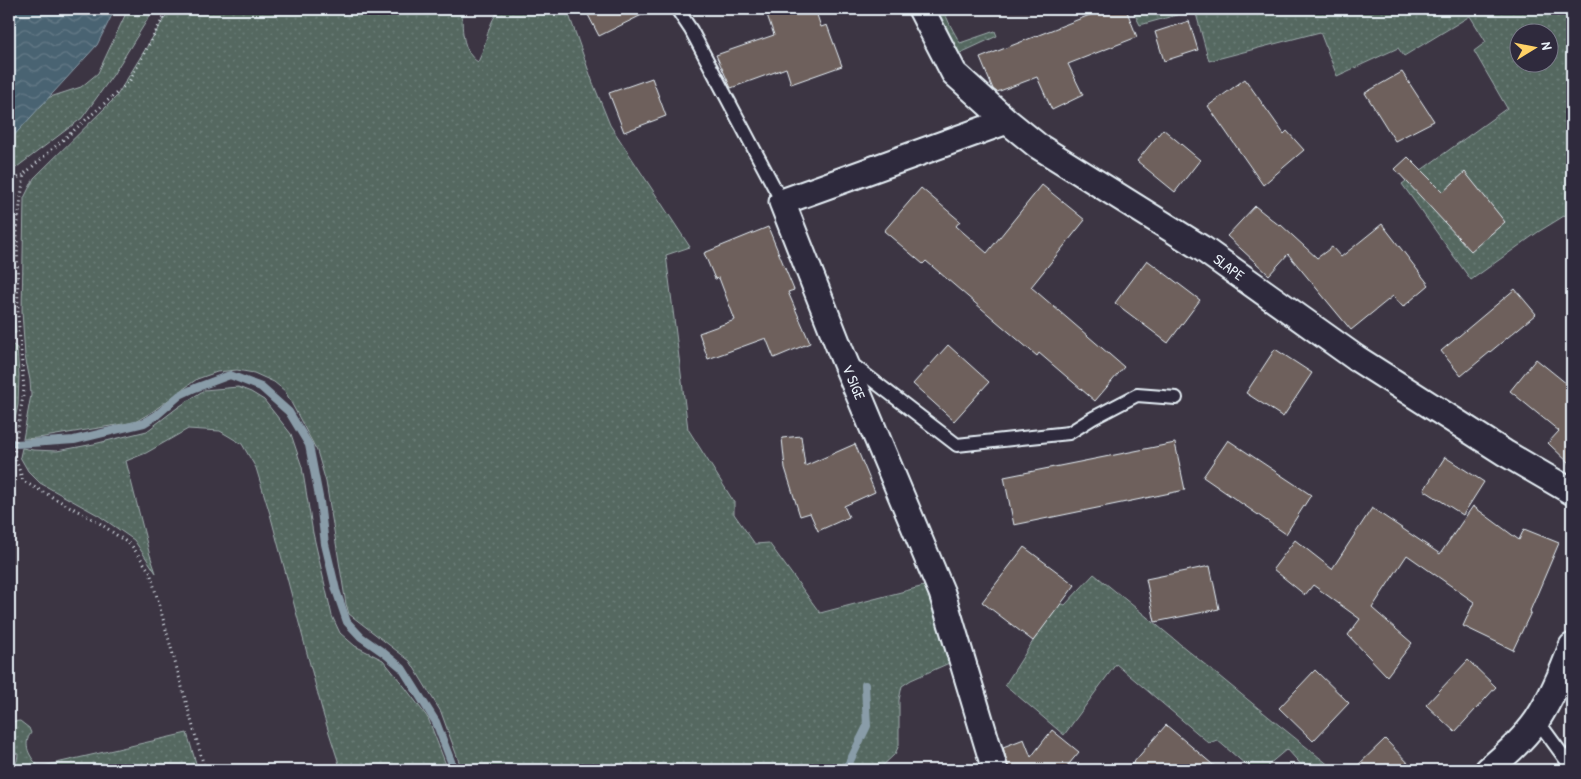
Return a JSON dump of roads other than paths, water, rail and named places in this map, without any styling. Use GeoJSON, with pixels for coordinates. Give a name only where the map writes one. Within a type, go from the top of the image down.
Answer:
{"type":"FeatureCollection","features":[{"type":"Feature","properties":{"kind":"street","name":"SLAPE"},"geometry":{"type":"LineString","coordinates":[[921,9],[954,73],[1038,146],[1204,249],[1356,358],[1505,453],[1572,492]]}},
{"type":"Feature","properties":{"kind":"street"},"geometry":{"type":"LineString","coordinates":[[782,202],[1007,121]]}},
{"type":"Feature","properties":{"kind":"street","name":"V SIGE"},"geometry":{"type":"LineString","coordinates":[[782,202],[942,593],[995,770]]}},
{"type":"Feature","properties":{"kind":"street"},"geometry":{"type":"LineString","coordinates":[[1488,770],[1510,752],[1537,720],[1561,674],[1572,646]]}},
{"type":"Feature","properties":{"kind":"lane","name":"V SIGE"},"geometry":{"type":"LineString","coordinates":[[677,9],[691,30],[782,202]]}},
{"type":"Feature","properties":{"kind":"lane"},"geometry":{"type":"LineString","coordinates":[[844,357],[957,446],[1069,433],[1137,395],[1176,398]]}},
{"type":"Feature","properties":{"kind":"lane"},"geometry":{"type":"LineString","coordinates":[[1537,720],[1572,768]]}},
{"type":"Feature","properties":{"kind":"water"},"geometry":{"type":"Polygon","coordinates":[[[9,9],[115,9],[97,45],[9,141],[9,9]]]}},
{"type":"Feature","properties":{"kind":"waterway"},"geometry":{"type":"LineString","coordinates":[[9,442],[16,444],[74,440],[144,423],[157,415],[180,395],[230,375],[261,387],[289,412],[309,445],[320,502],[325,544],[336,590],[347,622],[361,637],[402,668],[436,722],[456,770]]}},
{"type":"Feature","properties":{"kind":"waterway"},"geometry":{"type":"LineString","coordinates":[[843,770],[849,763],[867,726],[865,685]]}}]}
